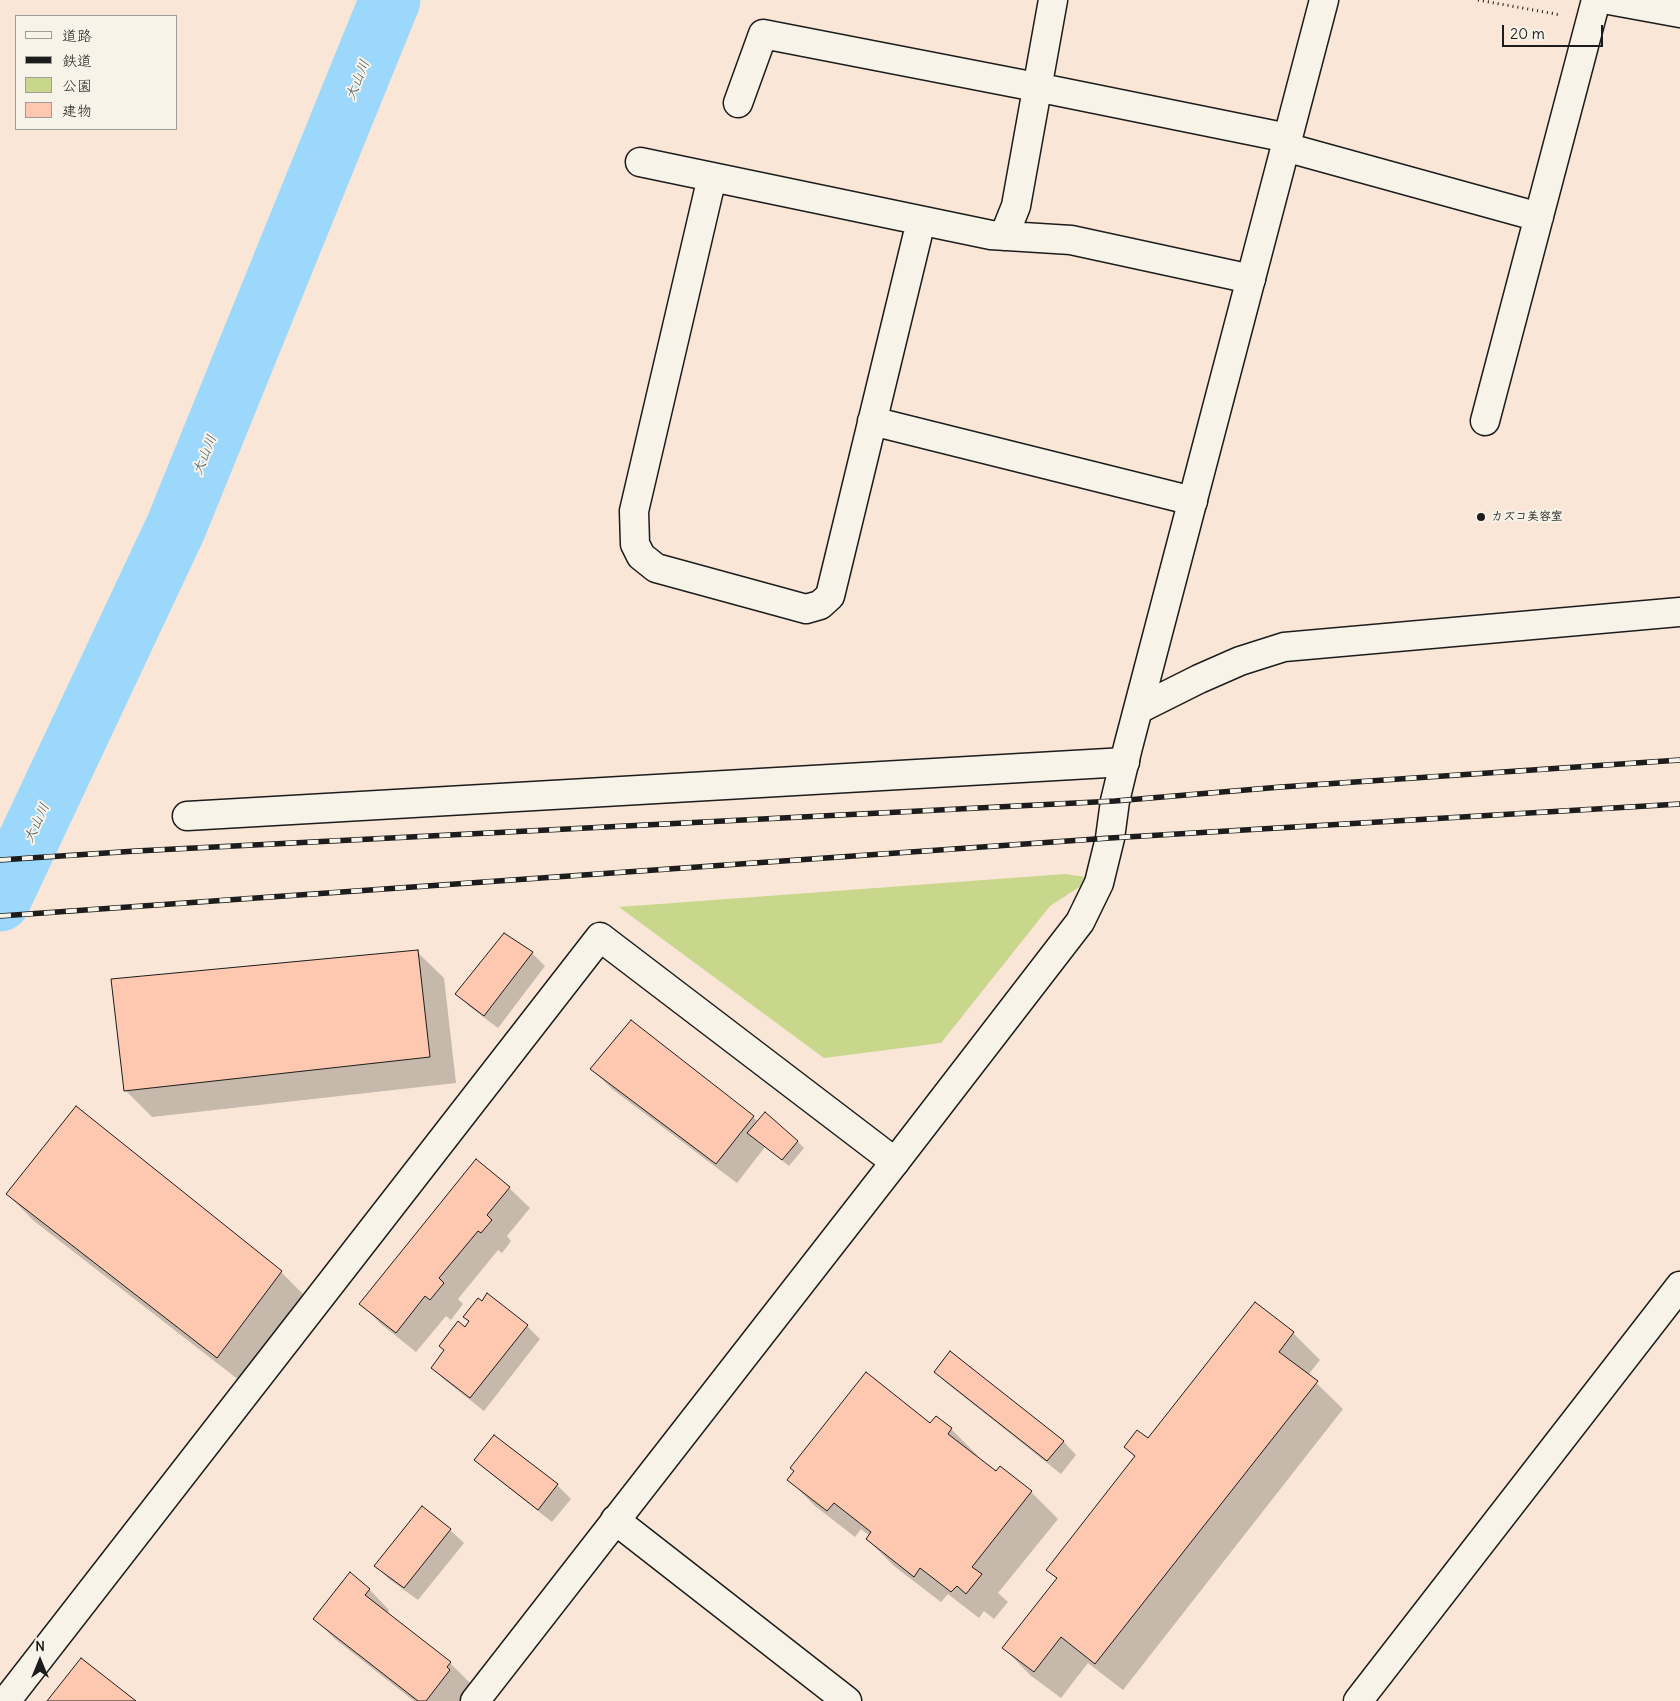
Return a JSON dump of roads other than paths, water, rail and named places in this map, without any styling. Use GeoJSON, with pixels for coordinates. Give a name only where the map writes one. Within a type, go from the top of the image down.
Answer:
{"type":"FeatureCollection","features":[{"type":"Feature","properties":{"kind":"street"},"geometry":{"type":"LineString","coordinates":[[1004,236],[1016,206],[1053,0]]}},
{"type":"Feature","properties":{"kind":"street"},"geometry":{"type":"LineString","coordinates":[[475,1701],[1080,922],[1099,883],[1110,838],[1115,801],[1324,0]]}},
{"type":"Feature","properties":{"kind":"street"},"geometry":{"type":"LineString","coordinates":[[1485,421],[1596,0]]}},
{"type":"Feature","properties":{"kind":"street"},"geometry":{"type":"LineString","coordinates":[[1609,0],[1680,13]]}},
{"type":"Feature","properties":{"kind":"street"},"geometry":{"type":"LineString","coordinates":[[738,104],[763,34],[1036,87],[1287,142],[1539,217]]}},
{"type":"Feature","properties":{"kind":"street"},"geometry":{"type":"LineString","coordinates":[[640,162],[991,235],[1071,240],[1251,279]]}},
{"type":"Feature","properties":{"kind":"street"},"geometry":{"type":"LineString","coordinates":[[712,177],[634,512],[635,544],[641,556],[656,568],[806,609],[820,605],[830,596],[921,220]]}},
{"type":"Feature","properties":{"kind":"street"},"geometry":{"type":"LineString","coordinates":[[872,421],[1193,501]]}},
{"type":"Feature","properties":{"kind":"street"},"geometry":{"type":"LineString","coordinates":[[1139,709],[1198,679],[1240,661],[1284,647],[1680,612]]}},
{"type":"Feature","properties":{"kind":"street"},"geometry":{"type":"LineString","coordinates":[[187,816],[1125,762]]}},
{"type":"Feature","properties":{"kind":"street"},"geometry":{"type":"LineString","coordinates":[[6,1701],[600,937],[895,1162]]}},
{"type":"Feature","properties":{"kind":"street"},"geometry":{"type":"LineString","coordinates":[[1358,1701],[1680,1286]]}},
{"type":"Feature","properties":{"kind":"street"},"geometry":{"type":"LineString","coordinates":[[615,1520],[847,1701]]}},
{"type":"Feature","properties":{"kind":"waterway","name":"大山川"},"geometry":{"type":"LineString","coordinates":[[0,901],[176,527],[390,0]]}},
{"type":"Feature","properties":{"kind":"railway"},"geometry":{"type":"LineString","coordinates":[[0,860],[136,851],[1115,801],[1281,787],[1680,760]]}},
{"type":"Feature","properties":{"kind":"railway"},"geometry":{"type":"LineString","coordinates":[[0,916],[1110,838],[1680,804]]}},
{"type":"Feature","properties":{"kind":"place","name":"カズコ美容室"},"geometry":{"type":"Point","coordinates":[1481,517]}}]}
